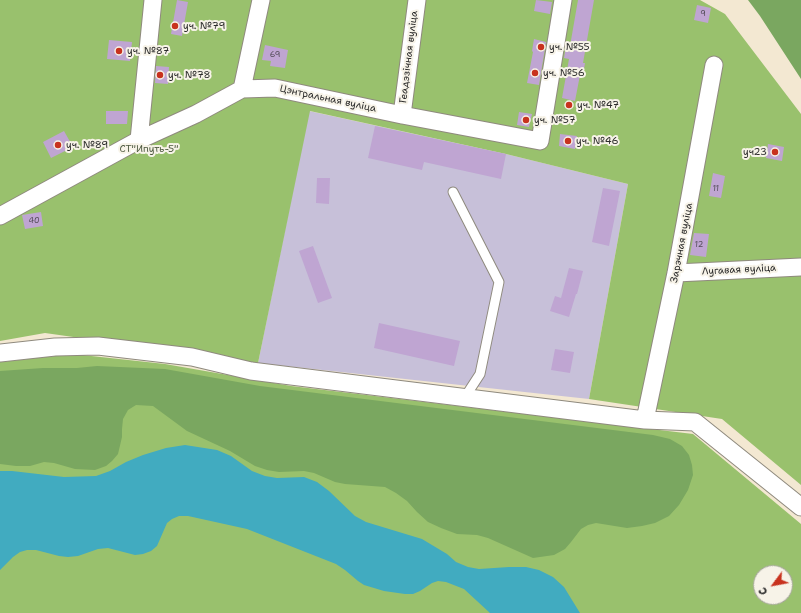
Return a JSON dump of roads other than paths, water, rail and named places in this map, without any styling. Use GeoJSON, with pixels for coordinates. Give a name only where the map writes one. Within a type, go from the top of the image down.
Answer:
{"type":"FeatureCollection","features":[{"type":"Feature","properties":{"kind":"street"},"geometry":{"type":"LineString","coordinates":[[139,140],[153,0]]}},
{"type":"Feature","properties":{"kind":"street"},"geometry":{"type":"LineString","coordinates":[[242,89],[261,0]]}},
{"type":"Feature","properties":{"kind":"street","name":"Геадэзічная вуліца"},"geometry":{"type":"LineString","coordinates":[[402,115],[417,0]]}},
{"type":"Feature","properties":{"kind":"street","name":"Цэнтральная вуліца"},"geometry":{"type":"LineString","coordinates":[[0,216],[139,140],[196,114],[242,89],[275,88],[402,115],[540,141],[563,0]]}},
{"type":"Feature","properties":{"kind":"street","name":"Зарэчная вуліца"},"geometry":{"type":"LineString","coordinates":[[645,420],[676,273],[714,65]]}},
{"type":"Feature","properties":{"kind":"street","name":"Лугавая вуліца"},"geometry":{"type":"LineString","coordinates":[[676,273],[801,266]]}},
{"type":"Feature","properties":{"kind":"street"},"geometry":{"type":"LineString","coordinates":[[0,353],[55,347],[98,346],[192,357],[251,372],[645,420],[695,422],[801,507]]}},
{"type":"Feature","properties":{"kind":"lane"},"geometry":{"type":"LineString","coordinates":[[453,192],[499,282],[480,374],[465,398]]}},
{"type":"Feature","properties":{"kind":"water"},"geometry":{"type":"Polygon","coordinates":[[[185,445],[217,450],[231,456],[252,471],[265,476],[277,478],[304,477],[317,482],[329,491],[355,516],[366,522],[422,539],[447,554],[456,562],[468,567],[479,569],[526,567],[539,570],[553,577],[564,587],[580,613],[490,613],[464,589],[446,582],[438,581],[413,594],[384,591],[364,585],[336,564],[247,529],[188,516],[179,516],[167,523],[157,546],[151,551],[143,554],[135,555],[108,548],[98,549],[78,556],[68,557],[36,550],[27,550],[20,552],[13,557],[0,570],[0,471],[64,477],[96,476],[143,455],[166,448],[185,445]]]}},
{"type":"Feature","properties":{"kind":"place","name":"уч. №79"},"geometry":{"type":"Point","coordinates":[175,26]}},
{"type":"Feature","properties":{"kind":"place","name":"уч. №55"},"geometry":{"type":"Point","coordinates":[541,47]}},
{"type":"Feature","properties":{"kind":"place","name":"уч. №87"},"geometry":{"type":"Point","coordinates":[119,51]}},
{"type":"Feature","properties":{"kind":"place","name":"уч. №56"},"geometry":{"type":"Point","coordinates":[535,73]}},
{"type":"Feature","properties":{"kind":"place","name":"уч. №78"},"geometry":{"type":"Point","coordinates":[160,75]}},
{"type":"Feature","properties":{"kind":"place","name":"уч. №47"},"geometry":{"type":"Point","coordinates":[569,105]}},
{"type":"Feature","properties":{"kind":"place","name":"уч. №57"},"geometry":{"type":"Point","coordinates":[526,120]}},
{"type":"Feature","properties":{"kind":"place","name":"уч. №46"},"geometry":{"type":"Point","coordinates":[568,141]}},
{"type":"Feature","properties":{"kind":"place","name":"уч. №89"},"geometry":{"type":"Point","coordinates":[58,145]}},
{"type":"Feature","properties":{"kind":"place","name":"уч23"},"geometry":{"type":"Point","coordinates":[775,152]}},
{"type":"Feature","properties":{"kind":"park label","name":"СТ\"Ипуть-5\""},"geometry":{"type":"Point","coordinates":[149,149]}}]}
